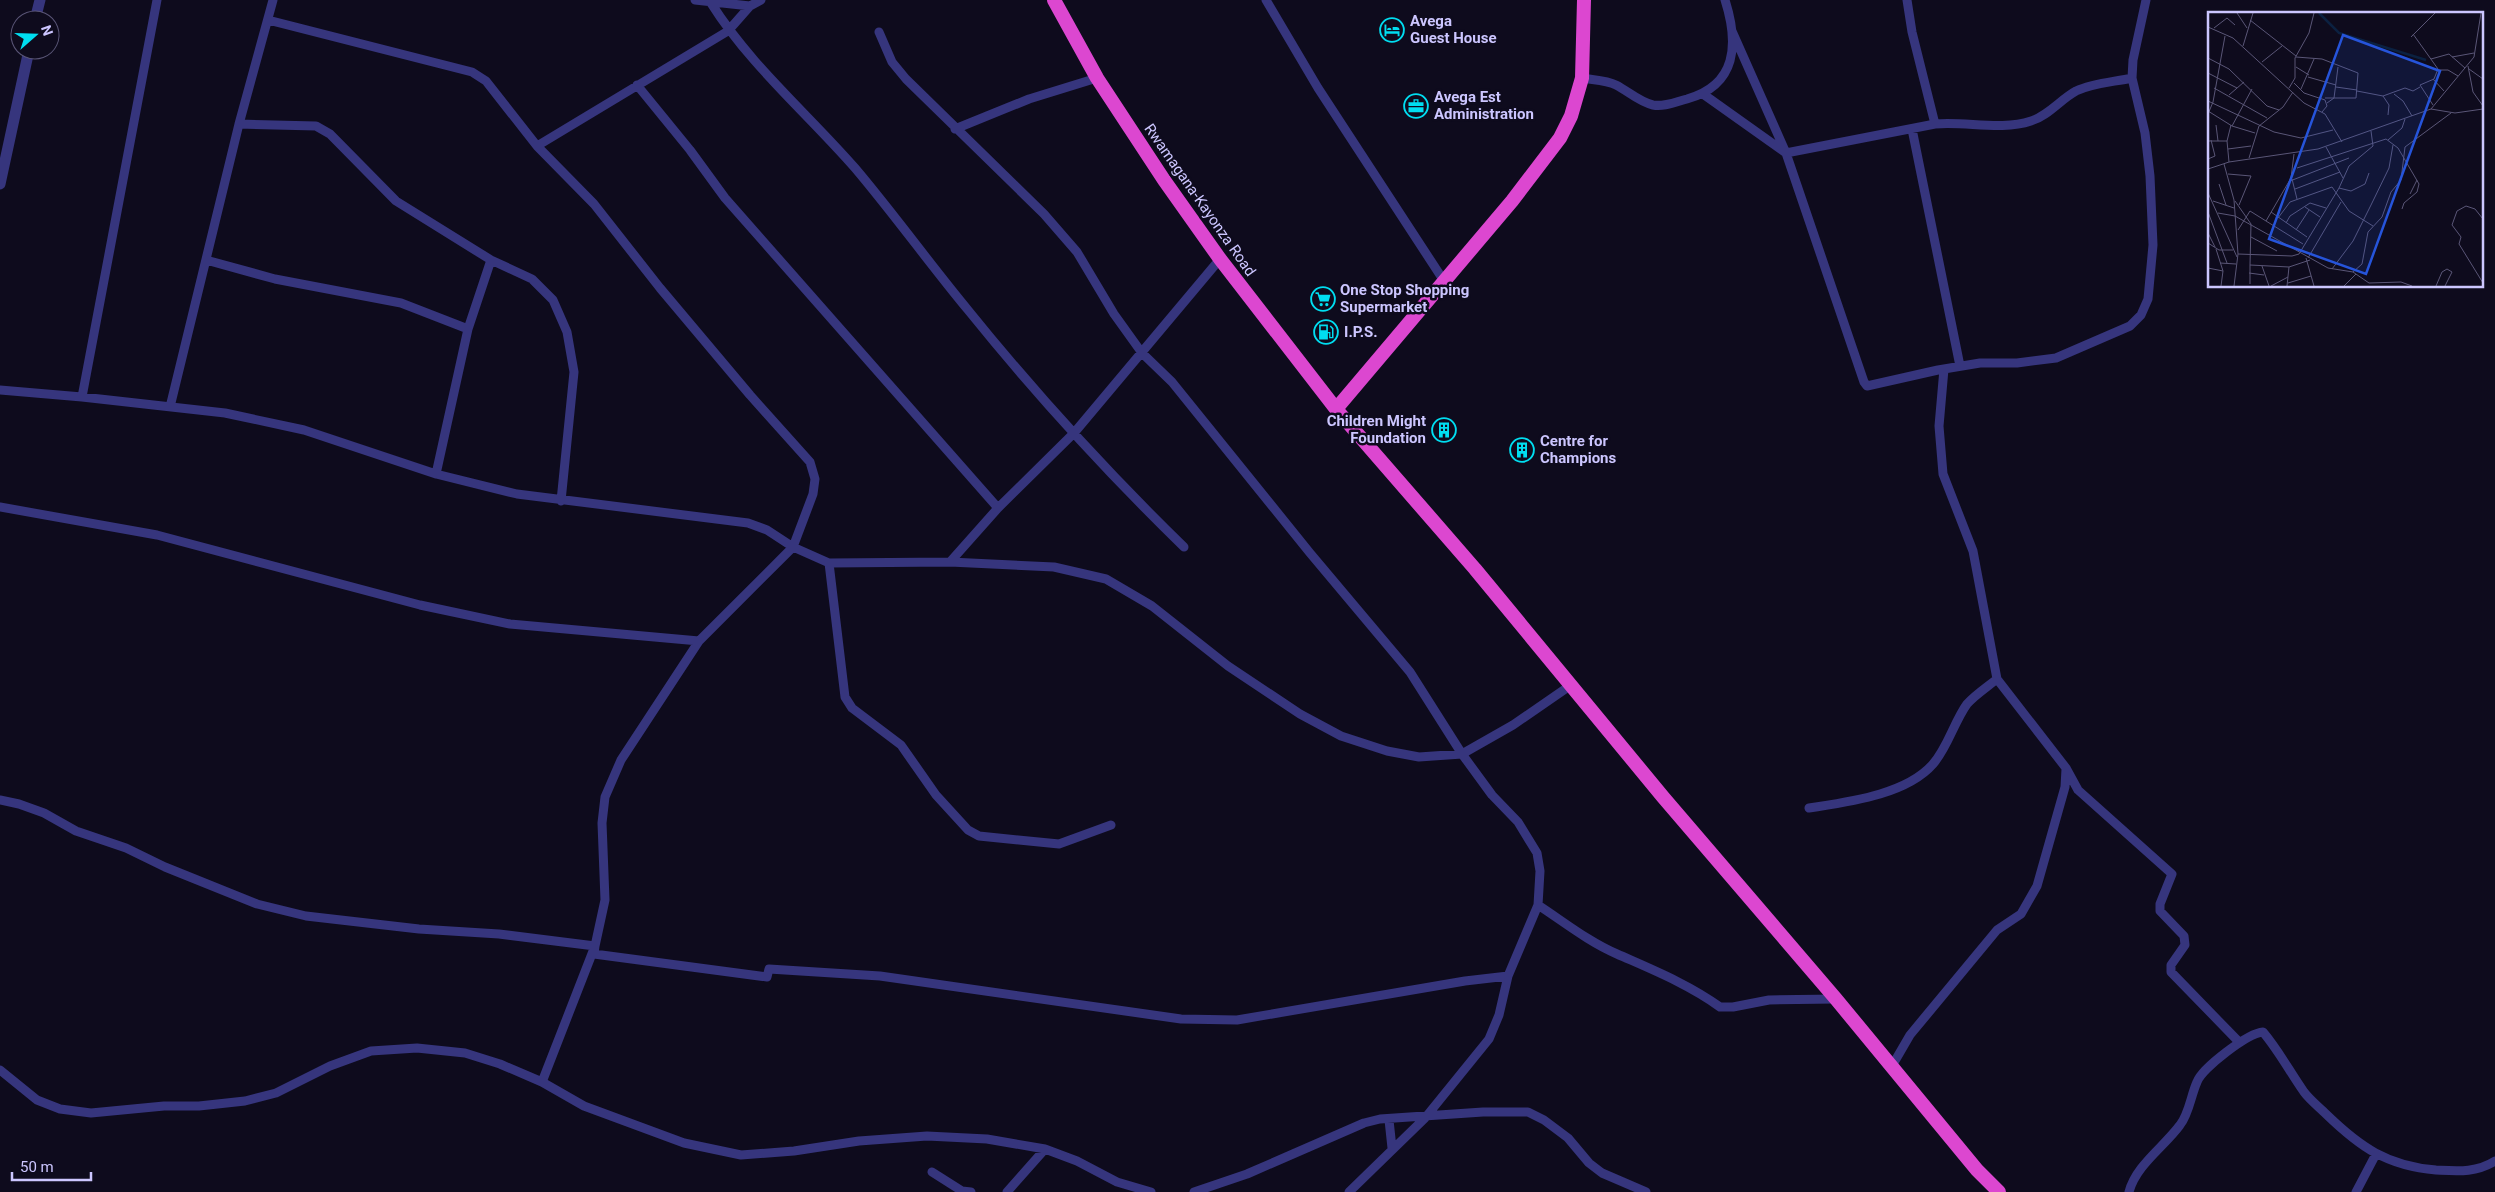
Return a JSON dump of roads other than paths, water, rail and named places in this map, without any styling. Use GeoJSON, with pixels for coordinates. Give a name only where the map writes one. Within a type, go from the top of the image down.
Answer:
{"type":"FeatureCollection","features":[{"type":"Feature","properties":{"kind":"highway","name":"Rwamagana-Kayonza Road"},"geometry":{"type":"LineString","coordinates":[[1054,0],[1097,78],[1164,180],[1220,259],[1336,408],[1475,569],[1663,797],[1836,999],[1977,1170],[1999,1192]]}},
{"type":"Feature","properties":{"kind":"highway"},"geometry":{"type":"LineString","coordinates":[[1336,408],[1512,201],[1560,138],[1571,116],[1582,78],[1584,0]]}},
{"type":"Feature","properties":{"kind":"street"},"geometry":{"type":"LineString","coordinates":[[82,397],[157,0]]}},
{"type":"Feature","properties":{"kind":"street"},"geometry":{"type":"LineString","coordinates":[[170,406],[239,124],[273,0]]}},
{"type":"Feature","properties":{"kind":"street"},"geometry":{"type":"LineString","coordinates":[[695,0],[750,6]]}},
{"type":"Feature","properties":{"kind":"street"},"geometry":{"type":"LineString","coordinates":[[537,146],[728,31],[750,6],[761,0]]}},
{"type":"Feature","properties":{"kind":"street"},"geometry":{"type":"LineString","coordinates":[[1266,0],[1318,88],[1444,281]]}},
{"type":"Feature","properties":{"kind":"street"},"geometry":{"type":"LineString","coordinates":[[1582,78],[1614,84],[1650,104],[1661,106],[1703,94],[1718,82],[1729,66],[1734,45],[1732,19],[1725,0]]}},
{"type":"Feature","properties":{"kind":"street"},"geometry":{"type":"LineString","coordinates":[[1907,0],[1912,32],[1935,124]]}},
{"type":"Feature","properties":{"kind":"street"},"geometry":{"type":"LineString","coordinates":[[1732,31],[1786,153],[1864,382],[1867,386],[1874,386],[1960,366],[1980,363],[2018,364],[2056,358],[2130,326],[2141,315],[2148,299],[2153,245],[2150,176],[2145,133],[2132,78],[2133,60],[2146,0]]}},
{"type":"Feature","properties":{"kind":"street"},"geometry":{"type":"LineString","coordinates":[[711,3],[728,31],[855,168],[969,311],[1074,433],[1126,491],[1184,547]]}},
{"type":"Feature","properties":{"kind":"street"},"geometry":{"type":"LineString","coordinates":[[268,20],[472,72],[486,82],[537,146],[594,204],[660,288],[750,395],[810,462],[815,479],[813,494],[793,547],[699,641],[621,760],[605,797],[602,823],[605,900],[594,954],[768,977],[768,969],[880,976],[1181,1019],[1237,1020],[1296,1012],[1465,981],[1508,976]]}},
{"type":"Feature","properties":{"kind":"street"},"geometry":{"type":"LineString","coordinates":[[879,32],[892,62],[955,129],[1044,214],[1077,252],[1114,314],[1142,353],[1172,382],[1310,553],[1410,672],[1462,754],[1492,795],[1518,822],[1537,853],[1540,871],[1538,905],[1508,976],[1499,1014],[1489,1039],[1425,1118],[1392,1148],[1349,1192]]}},
{"type":"Feature","properties":{"kind":"street"},"geometry":{"type":"LineString","coordinates":[[0,184],[3,156],[27,60]]}},
{"type":"Feature","properties":{"kind":"street"},"geometry":{"type":"LineString","coordinates":[[955,129],[1029,99],[1097,78]]}},
{"type":"Feature","properties":{"kind":"street"},"geometry":{"type":"LineString","coordinates":[[1703,94],[1786,153],[1935,124],[1952,122],[2010,125],[2033,121],[2076,91],[2090,86],[2132,78]]}},
{"type":"Feature","properties":{"kind":"street"},"geometry":{"type":"LineString","coordinates":[[637,85],[690,150],[725,198],[998,508]]}},
{"type":"Feature","properties":{"kind":"street"},"geometry":{"type":"LineString","coordinates":[[239,124],[316,126],[330,134],[396,202],[491,260],[532,279],[553,300],[567,332],[574,372],[562,501]]}},
{"type":"Feature","properties":{"kind":"street"},"geometry":{"type":"LineString","coordinates":[[1912,129],[1960,366]]}},
{"type":"Feature","properties":{"kind":"street"},"geometry":{"type":"LineString","coordinates":[[950,562],[998,508],[1074,433],[1220,259]]}},
{"type":"Feature","properties":{"kind":"street"},"geometry":{"type":"LineString","coordinates":[[206,260],[274,279],[401,303],[468,329]]}},
{"type":"Feature","properties":{"kind":"street"},"geometry":{"type":"LineString","coordinates":[[436,474],[468,329],[491,260]]}},
{"type":"Feature","properties":{"kind":"street"},"geometry":{"type":"LineString","coordinates":[[1944,369],[1939,426],[1943,474],[1973,551],[1997,680],[2066,768],[2078,790],[2172,874],[2160,904],[2160,912],[2184,936],[2185,945],[2171,965],[2170,972],[2239,1042]]}},
{"type":"Feature","properties":{"kind":"street"},"geometry":{"type":"LineString","coordinates":[[0,390],[224,413],[304,430],[436,474],[518,494],[748,523],[767,530],[793,547],[830,563],[950,562],[1054,567],[1106,579],[1152,606],[1228,666],[1300,714],[1341,736],[1386,751],[1419,758],[1462,754],[1513,725],[1571,685]]}},
{"type":"Feature","properties":{"kind":"street"},"geometry":{"type":"LineString","coordinates":[[0,507],[157,535],[420,605],[510,624],[699,641]]}},
{"type":"Feature","properties":{"kind":"street"},"geometry":{"type":"LineString","coordinates":[[830,563],[845,697],[852,708],[901,745],[936,795],[968,830],[990,838],[1058,844],[1112,825]]}},
{"type":"Feature","properties":{"kind":"street"},"geometry":{"type":"LineString","coordinates":[[1809,808],[1845,802],[1879,793],[1905,784],[1920,776],[1934,763],[1968,703],[1997,680]]}},
{"type":"Feature","properties":{"kind":"street"},"geometry":{"type":"LineString","coordinates":[[1892,1066],[1910,1035],[1997,930],[2021,914],[2037,886],[2065,787],[2066,768]]}},
{"type":"Feature","properties":{"kind":"street"},"geometry":{"type":"LineString","coordinates":[[0,800],[44,813],[76,830],[126,848],[165,867],[265,906],[306,916],[419,929],[499,934],[595,946]]}},
{"type":"Feature","properties":{"kind":"street"},"geometry":{"type":"LineString","coordinates":[[1538,905],[1599,945],[1616,954],[1653,968],[1720,1007],[1733,1008],[1769,1000],[1836,999]]}},
{"type":"Feature","properties":{"kind":"street"},"geometry":{"type":"LineString","coordinates":[[542,1082],[595,946]]}},
{"type":"Feature","properties":{"kind":"street"},"geometry":{"type":"LineString","coordinates":[[2129,1192],[2132,1179],[2182,1124],[2198,1079],[2239,1042],[2255,1032],[2263,1032],[2278,1049],[2305,1093],[2350,1138],[2382,1158],[2429,1169],[2464,1171],[2494,1165]]}},
{"type":"Feature","properties":{"kind":"street"},"geometry":{"type":"LineString","coordinates":[[0,1070],[37,1100],[60,1109],[91,1113],[245,1101],[276,1092],[330,1066],[371,1051],[417,1048],[465,1053],[500,1064],[542,1082],[584,1106],[636,1126],[684,1143],[741,1155],[794,1151],[859,1141],[926,1136],[987,1139],[1045,1149],[1077,1161],[1117,1182],[1151,1192]]}},
{"type":"Feature","properties":{"kind":"street"},"geometry":{"type":"LineString","coordinates":[[1194,1192],[1240,1177],[1364,1123],[1483,1112],[1528,1112],[1544,1120],[1568,1138],[1589,1163],[1602,1173],[1646,1192]]}},
{"type":"Feature","properties":{"kind":"street"},"geometry":{"type":"LineString","coordinates":[[1390,1120],[1392,1148]]}},
{"type":"Feature","properties":{"kind":"street"},"geometry":{"type":"LineString","coordinates":[[1007,1192],[1045,1149]]}},
{"type":"Feature","properties":{"kind":"street"},"geometry":{"type":"LineString","coordinates":[[2356,1192],[2376,1154]]}},
{"type":"Feature","properties":{"kind":"street"},"geometry":{"type":"LineString","coordinates":[[932,1172],[962,1191],[971,1192]]}},
{"type":"Feature","properties":{"kind":"place","name":"Avega Guest House"},"geometry":{"type":"Point","coordinates":[1392,30]}},
{"type":"Feature","properties":{"kind":"place","name":"Avega Est Administration"},"geometry":{"type":"Point","coordinates":[1416,106]}},
{"type":"Feature","properties":{"kind":"place","name":"One Stop Shopping Supermarket"},"geometry":{"type":"Point","coordinates":[1323,299]}},
{"type":"Feature","properties":{"kind":"place","name":"I.P.S."},"geometry":{"type":"Point","coordinates":[1326,332]}},
{"type":"Feature","properties":{"kind":"place","name":"Children Might Foundation"},"geometry":{"type":"Point","coordinates":[1444,430]}},
{"type":"Feature","properties":{"kind":"place","name":"Centre for Champions"},"geometry":{"type":"Point","coordinates":[1522,450]}}]}
